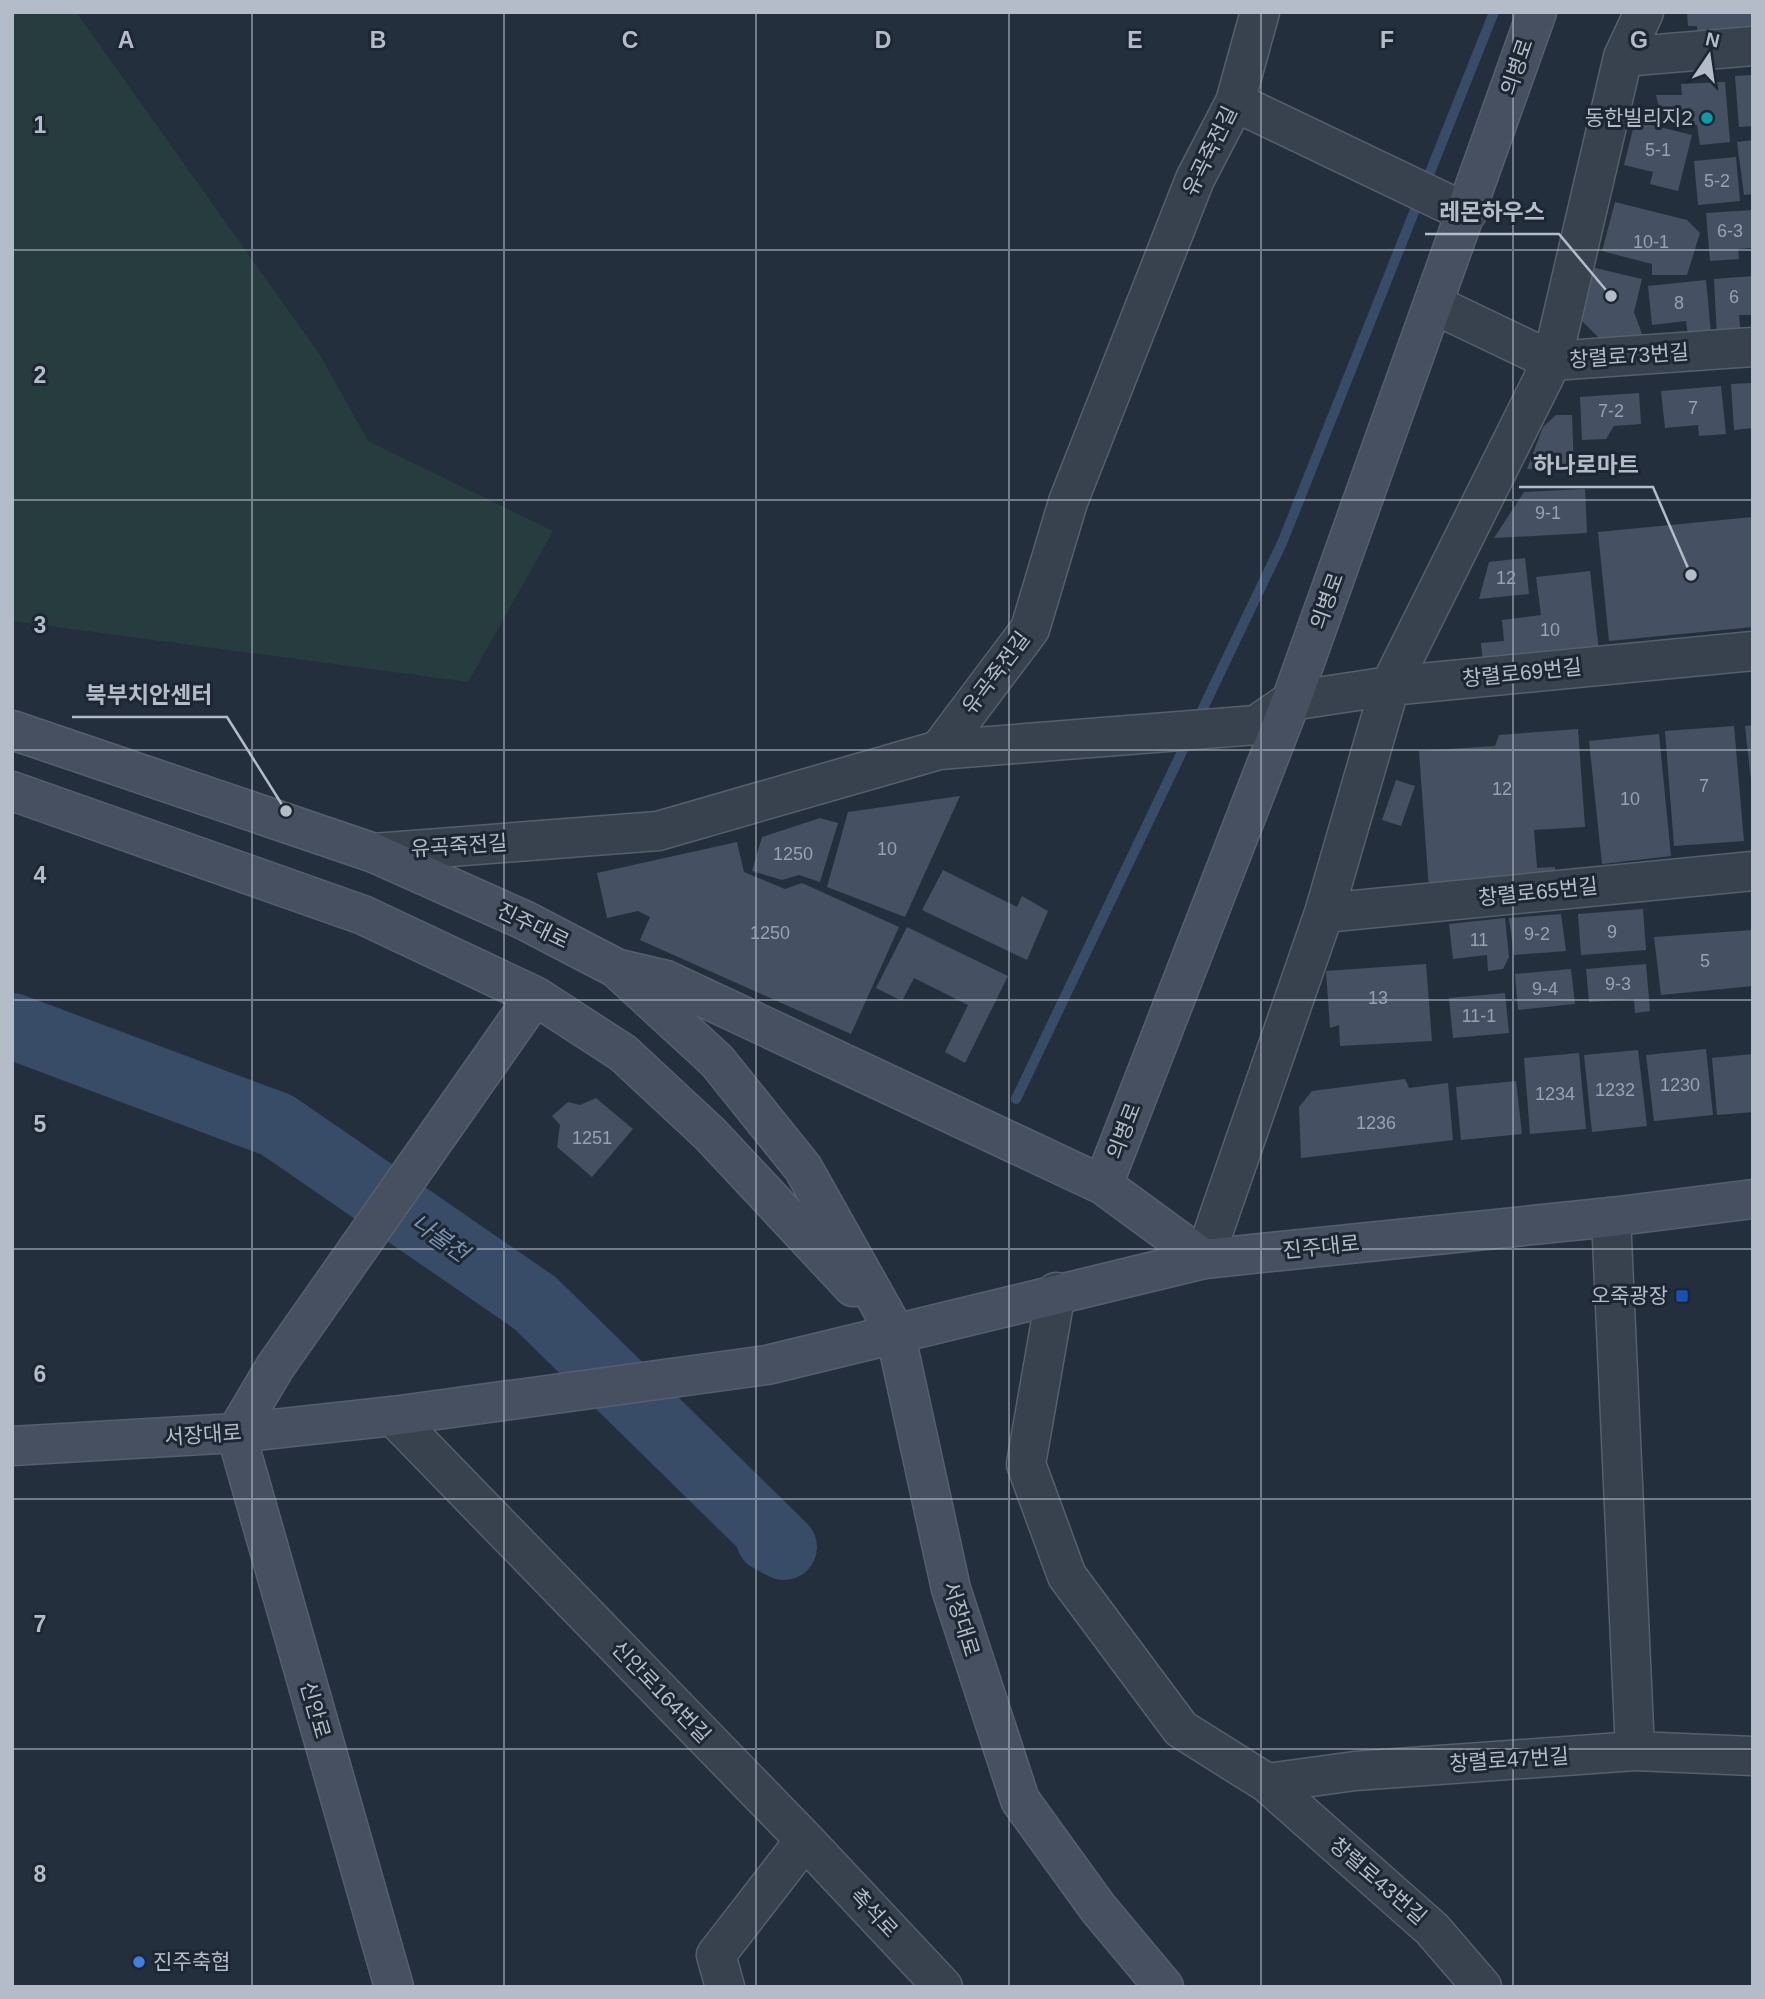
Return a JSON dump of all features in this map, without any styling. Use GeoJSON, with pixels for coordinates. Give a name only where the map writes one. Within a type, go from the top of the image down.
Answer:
{"type":"FeatureCollection","features":[{"type":"Feature","properties":{"kind":"street","name":"유곡죽전길"},"geometry":{"type":"LineString","coordinates":[[374,853],[659,831],[939,750],[1030,629],[1068,502],[1195,179],[1235,102],[1260,12]]}},
{"type":"Feature","properties":{"kind":"street","name":"의병로"},"geometry":{"type":"LineString","coordinates":[[1104,1185],[1291,701],[1433,304],[1461,209],[1537,12]]}},
{"type":"Feature","properties":{"kind":"street"},"geometry":{"type":"LineString","coordinates":[[616,968],[666,980],[1104,1185],[1204,1259],[1324,913],[1390,686],[1552,361],[1623,57],[1644,12]]}},
{"type":"Feature","properties":{"kind":"street"},"geometry":{"type":"LineString","coordinates":[[1623,57],[1753,46]]}},
{"type":"Feature","properties":{"kind":"street"},"geometry":{"type":"LineString","coordinates":[[1235,102],[1461,209]]}},
{"type":"Feature","properties":{"kind":"street","name":"창렬로73번길"},"geometry":{"type":"LineString","coordinates":[[1433,304],[1552,361],[1753,347]]}},
{"type":"Feature","properties":{"kind":"street","name":"창렬로69번길"},"geometry":{"type":"LineString","coordinates":[[1291,701],[1390,686],[1753,651]]}},
{"type":"Feature","properties":{"kind":"street"},"geometry":{"type":"LineString","coordinates":[[939,750],[1256,725],[1291,701]]}},
{"type":"Feature","properties":{"kind":"street","name":"진주대로"},"geometry":{"type":"LineString","coordinates":[[12,730],[374,853],[524,920],[616,968],[717,1061],[803,1168],[895,1332],[1204,1259],[1611,1217],[1753,1199]]}},
{"type":"Feature","properties":{"kind":"street"},"geometry":{"type":"LineString","coordinates":[[12,791],[363,915],[535,996],[623,1053],[710,1134],[895,1332]]}},
{"type":"Feature","properties":{"kind":"street","name":"창렬로65번길"},"geometry":{"type":"LineString","coordinates":[[1324,913],[1753,871]]}},
{"type":"Feature","properties":{"kind":"street"},"geometry":{"type":"LineString","coordinates":[[236,1433],[275,1367],[535,996]]}},
{"type":"Feature","properties":{"kind":"street"},"geometry":{"type":"LineString","coordinates":[[1611,1217],[1635,1751]]}},
{"type":"Feature","properties":{"kind":"street","name":"창렬로43번길"},"geometry":{"type":"LineString","coordinates":[[1056,1293],[1026,1464],[1067,1576],[1181,1729],[1267,1783],[1432,1929],[1482,1987]]}},
{"type":"Feature","properties":{"kind":"street","name":"서장대로"},"geometry":{"type":"LineString","coordinates":[[12,1446],[236,1433],[393,1416],[767,1365],[895,1332],[951,1589],[1020,1800],[1098,1908],[1164,1987]]}},
{"type":"Feature","properties":{"kind":"street","name":"신안로164번길"},"geometry":{"type":"LineString","coordinates":[[393,1416],[805,1840]]}},
{"type":"Feature","properties":{"kind":"street","name":"신안로"},"geometry":{"type":"LineString","coordinates":[[236,1433],[394,1987]]}},
{"type":"Feature","properties":{"kind":"street","name":"창렬로47번길"},"geometry":{"type":"LineString","coordinates":[[1267,1783],[1355,1771],[1635,1751],[1753,1756]]}},
{"type":"Feature","properties":{"kind":"street"},"geometry":{"type":"LineString","coordinates":[[725,1987],[716,1955],[805,1840]]}},
{"type":"Feature","properties":{"kind":"street","name":"촉석로"},"geometry":{"type":"LineString","coordinates":[[805,1840],[943,1987]]}},
{"type":"Feature","properties":{"kind":"green space"},"geometry":{"type":"Polygon","coordinates":[[[12,12],[76,12],[320,355],[368,441],[553,531],[468,682],[12,621],[12,12]]]}},
{"type":"Feature","properties":{"kind":"building"},"geometry":{"type":"Polygon","coordinates":[[[1687,12],[1753,12],[1753,39],[1698,41],[1697,26],[1688,26],[1687,12]]]}},
{"type":"Feature","properties":{"kind":"building"},"geometry":{"type":"Polygon","coordinates":[[[1753,75],[1753,126],[1739,127],[1735,76],[1753,75]]]}},
{"type":"Feature","properties":{"kind":"building","name":"동한빌리지2"},"geometry":{"type":"Polygon","coordinates":[[[1725,82],[1730,142],[1700,145],[1697,125],[1687,124],[1686,110],[1660,112],[1656,95],[1682,95],[1681,84],[1725,82]]]}},
{"type":"Feature","properties":{"kind":"building"},"geometry":{"type":"Polygon","coordinates":[[[1635,121],[1692,135],[1678,191],[1650,184],[1653,172],[1624,165],[1635,121]]]}},
{"type":"Feature","properties":{"kind":"building"},"geometry":{"type":"Polygon","coordinates":[[[1753,140],[1753,194],[1744,195],[1737,142],[1753,140]]]}},
{"type":"Feature","properties":{"kind":"building"},"geometry":{"type":"Polygon","coordinates":[[[1736,157],[1740,201],[1698,205],[1694,161],[1736,157]]]}},
{"type":"Feature","properties":{"kind":"building"},"geometry":{"type":"Polygon","coordinates":[[[1615,202],[1687,220],[1700,233],[1687,275],[1652,275],[1652,264],[1602,251],[1615,202]]]}},
{"type":"Feature","properties":{"kind":"building"},"geometry":{"type":"Polygon","coordinates":[[[1753,210],[1753,248],[1738,249],[1739,259],[1710,261],[1706,213],[1753,210]]]}},
{"type":"Feature","properties":{"kind":"building"},"geometry":{"type":"Polygon","coordinates":[[[1591,267],[1642,279],[1634,312],[1646,345],[1608,347],[1580,319],[1591,267]]]}},
{"type":"Feature","properties":{"kind":"building"},"geometry":{"type":"Polygon","coordinates":[[[1753,276],[1753,315],[1739,315],[1741,336],[1717,338],[1714,279],[1753,276]]]}},
{"type":"Feature","properties":{"kind":"building"},"geometry":{"type":"Polygon","coordinates":[[[1706,280],[1711,333],[1688,335],[1686,321],[1652,325],[1648,286],[1706,280]]]}},
{"type":"Feature","properties":{"kind":"building"},"geometry":{"type":"Polygon","coordinates":[[[1753,383],[1753,428],[1734,430],[1731,384],[1753,383]]]}},
{"type":"Feature","properties":{"kind":"building"},"geometry":{"type":"Polygon","coordinates":[[[1721,386],[1726,434],[1699,436],[1698,425],[1665,428],[1661,391],[1721,386]]]}},
{"type":"Feature","properties":{"kind":"building"},"geometry":{"type":"Polygon","coordinates":[[[1639,393],[1641,424],[1614,426],[1606,439],[1582,440],[1580,397],[1639,393]]]}},
{"type":"Feature","properties":{"kind":"building"},"geometry":{"type":"Polygon","coordinates":[[[1556,415],[1572,415],[1574,467],[1527,469],[1543,427],[1556,415]]]}},
{"type":"Feature","properties":{"kind":"building"},"geometry":{"type":"Polygon","coordinates":[[[1585,489],[1587,533],[1494,538],[1524,492],[1585,489]]]}},
{"type":"Feature","properties":{"kind":"building"},"geometry":{"type":"Polygon","coordinates":[[[1753,517],[1753,627],[1609,641],[1598,532],[1753,517]]]}},
{"type":"Feature","properties":{"kind":"building"},"geometry":{"type":"Polygon","coordinates":[[[1525,558],[1529,594],[1479,599],[1489,562],[1525,558]]]}},
{"type":"Feature","properties":{"kind":"building"},"geometry":{"type":"Polygon","coordinates":[[[1590,571],[1600,660],[1484,673],[1481,643],[1504,641],[1502,620],[1541,615],[1536,577],[1590,571]]]}},
{"type":"Feature","properties":{"kind":"building"},"geometry":{"type":"Polygon","coordinates":[[[1753,725],[1753,780],[1751,780],[1745,726],[1753,725]]]}},
{"type":"Feature","properties":{"kind":"building"},"geometry":{"type":"Polygon","coordinates":[[[1734,726],[1744,841],[1674,846],[1665,731],[1734,726]]]}},
{"type":"Feature","properties":{"kind":"building"},"geometry":{"type":"Polygon","coordinates":[[[1578,729],[1585,827],[1534,830],[1537,868],[1555,867],[1556,882],[1429,890],[1419,751],[1495,746],[1499,735],[1578,729]]]}},
{"type":"Feature","properties":{"kind":"building"},"geometry":{"type":"Polygon","coordinates":[[[1659,734],[1671,856],[1602,864],[1589,741],[1659,734]]]}},
{"type":"Feature","properties":{"kind":"building"},"geometry":{"type":"Polygon","coordinates":[[[1396,780],[1415,786],[1401,826],[1382,820],[1396,780]]]}},
{"type":"Feature","properties":{"kind":"building"},"geometry":{"type":"Polygon","coordinates":[[[960,796],[905,917],[827,887],[848,812],[960,796]]]}},
{"type":"Feature","properties":{"kind":"building"},"geometry":{"type":"Polygon","coordinates":[[[820,818],[838,823],[820,882],[799,875],[782,880],[752,871],[762,837],[820,818]]]}},
{"type":"Feature","properties":{"kind":"building"},"geometry":{"type":"Polygon","coordinates":[[[737,842],[744,872],[785,889],[802,883],[899,927],[851,1034],[640,940],[650,917],[638,911],[607,918],[597,873],[737,842]]]}},
{"type":"Feature","properties":{"kind":"building"},"geometry":{"type":"Polygon","coordinates":[[[943,870],[1017,907],[1022,896],[1048,911],[1027,960],[922,910],[943,870]]]}},
{"type":"Feature","properties":{"kind":"building"},"geometry":{"type":"Polygon","coordinates":[[[1643,909],[1646,950],[1581,955],[1578,914],[1643,909]]]}},
{"type":"Feature","properties":{"kind":"building"},"geometry":{"type":"Polygon","coordinates":[[[1561,914],[1566,951],[1514,955],[1509,918],[1561,914]]]}},
{"type":"Feature","properties":{"kind":"building"},"geometry":{"type":"Polygon","coordinates":[[[1505,918],[1509,957],[1503,969],[1488,971],[1487,955],[1453,959],[1449,924],[1505,918]]]}},
{"type":"Feature","properties":{"kind":"building"},"geometry":{"type":"Polygon","coordinates":[[[907,927],[1008,976],[965,1063],[945,1052],[968,1005],[914,978],[902,1001],[876,988],[907,927]]]}},
{"type":"Feature","properties":{"kind":"building"},"geometry":{"type":"Polygon","coordinates":[[[1753,930],[1753,986],[1661,995],[1654,937],[1753,930]]]}},
{"type":"Feature","properties":{"kind":"building"},"geometry":{"type":"Polygon","coordinates":[[[1426,964],[1432,1041],[1340,1046],[1339,1025],[1330,1028],[1326,971],[1426,964]]]}},
{"type":"Feature","properties":{"kind":"building"},"geometry":{"type":"Polygon","coordinates":[[[1646,964],[1650,1011],[1635,1013],[1634,999],[1589,1002],[1586,969],[1646,964]]]}},
{"type":"Feature","properties":{"kind":"building"},"geometry":{"type":"Polygon","coordinates":[[[1571,969],[1575,1004],[1518,1010],[1515,974],[1571,969]]]}},
{"type":"Feature","properties":{"kind":"building"},"geometry":{"type":"Polygon","coordinates":[[[1505,993],[1509,1033],[1453,1038],[1449,998],[1505,993]]]}},
{"type":"Feature","properties":{"kind":"building"},"geometry":{"type":"Polygon","coordinates":[[[1706,1049],[1713,1115],[1654,1121],[1646,1055],[1706,1049]]]}},
{"type":"Feature","properties":{"kind":"building"},"geometry":{"type":"Polygon","coordinates":[[[1638,1050],[1647,1126],[1592,1132],[1584,1055],[1638,1050]]]}},
{"type":"Feature","properties":{"kind":"building"},"geometry":{"type":"Polygon","coordinates":[[[1579,1053],[1586,1129],[1530,1134],[1524,1058],[1579,1053]]]}},
{"type":"Feature","properties":{"kind":"building"},"geometry":{"type":"Polygon","coordinates":[[[1753,1054],[1753,1112],[1717,1115],[1712,1058],[1753,1054]]]}},
{"type":"Feature","properties":{"kind":"building"},"geometry":{"type":"Polygon","coordinates":[[[1405,1079],[1409,1088],[1448,1083],[1453,1140],[1301,1158],[1299,1107],[1312,1091],[1405,1079]]]}},
{"type":"Feature","properties":{"kind":"building"},"geometry":{"type":"Polygon","coordinates":[[[1516,1081],[1522,1134],[1461,1140],[1456,1087],[1516,1081]]]}},
{"type":"Feature","properties":{"kind":"building"},"geometry":{"type":"Polygon","coordinates":[[[596,1098],[633,1129],[592,1177],[557,1147],[560,1125],[552,1116],[568,1102],[580,1105],[596,1098]]]}},
{"type":"Feature","properties":{"kind":"waterway"},"geometry":{"type":"LineString","coordinates":[[1196,723],[1282,543],[1494,12]]}},
{"type":"Feature","properties":{"kind":"waterway"},"geometry":{"type":"LineString","coordinates":[[1016,1099],[1189,737]]}},
{"type":"Feature","properties":{"kind":"waterway","name":"나불천"},"geometry":{"type":"LineString","coordinates":[[12,1026],[277,1125],[535,1303],[784,1547],[769,1539]]}},
{"type":"Feature","properties":{"kind":"place","name":"동한빌리지2"},"geometry":{"type":"Point","coordinates":[1707,118]}},
{"type":"Feature","properties":{"kind":"place","name":"레몬하우스"},"geometry":{"type":"Point","coordinates":[1611,296]}},
{"type":"Feature","properties":{"kind":"place","name":"하나로마트"},"geometry":{"type":"Point","coordinates":[1691,575]}},
{"type":"Feature","properties":{"kind":"place","name":"북부치안센터"},"geometry":{"type":"Point","coordinates":[286,811]}},
{"type":"Feature","properties":{"kind":"place","name":"오죽광장"},"geometry":{"type":"Point","coordinates":[1682,1296]}},
{"type":"Feature","properties":{"kind":"place","name":"진주축협"},"geometry":{"type":"Point","coordinates":[139,1962]}}]}
